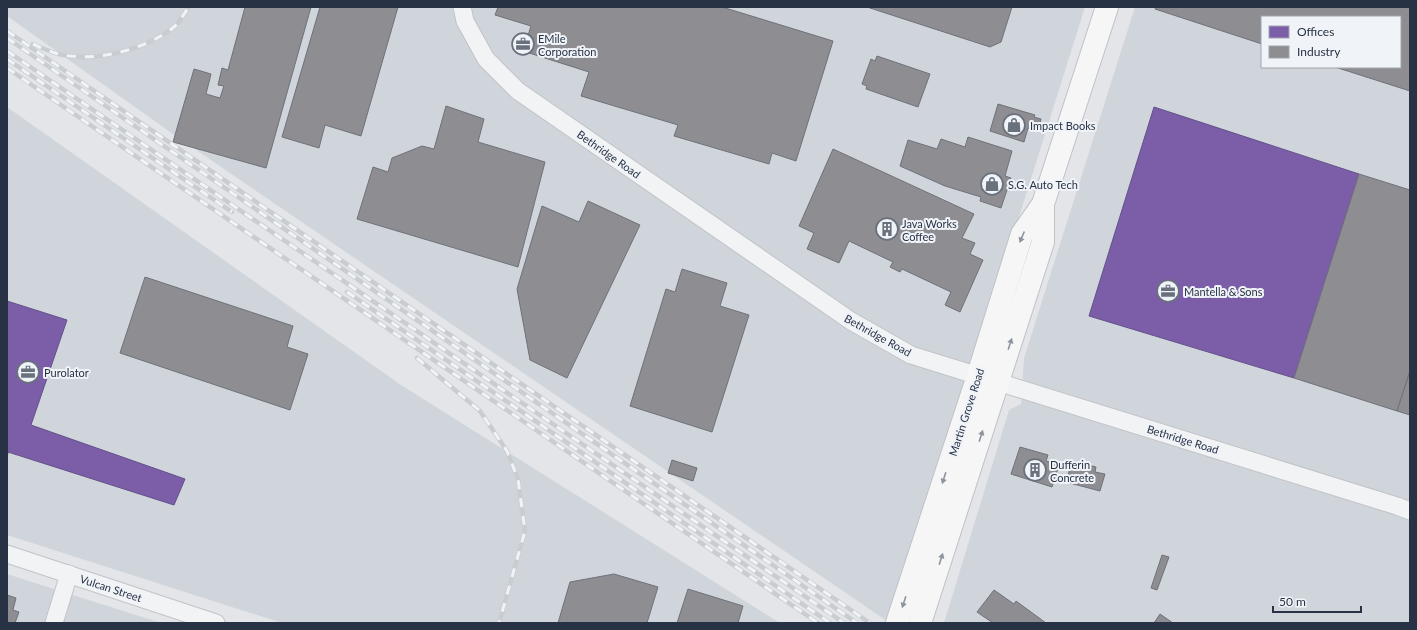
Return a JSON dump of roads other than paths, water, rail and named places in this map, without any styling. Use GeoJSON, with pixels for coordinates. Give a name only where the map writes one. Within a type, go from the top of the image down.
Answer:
{"type":"FeatureCollection","features":[{"type":"Feature","properties":{"kind":"main road","name":"Martin Grove Road"},"geometry":{"type":"LineString","coordinates":[[897,623],[978,375],[1022,234],[1043,204],[1107,7]]}},
{"type":"Feature","properties":{"kind":"main road","name":"Martin Grove Road"},"geometry":{"type":"LineString","coordinates":[[920,623],[1043,242],[1043,204]]}},
{"type":"Feature","properties":{"kind":"street","name":"Bethridge Road"},"geometry":{"type":"LineString","coordinates":[[462,7],[465,21],[486,59],[518,92],[852,322],[911,354],[1410,511]]}},
{"type":"Feature","properties":{"kind":"street","name":"Vulcan Street"},"geometry":{"type":"LineString","coordinates":[[7,554],[216,623]]}},
{"type":"Feature","properties":{"kind":"street"},"geometry":{"type":"LineString","coordinates":[[54,623],[69,574]]}},
{"type":"Feature","properties":{"kind":"railway"},"geometry":{"type":"LineString","coordinates":[[33,44],[52,52],[70,56],[85,57],[118,53],[162,35],[176,25],[189,7]]}},
{"type":"Feature","properties":{"kind":"railway"},"geometry":{"type":"LineString","coordinates":[[7,31],[870,623]]}},
{"type":"Feature","properties":{"kind":"railway"},"geometry":{"type":"LineString","coordinates":[[7,38],[857,623]]}},
{"type":"Feature","properties":{"kind":"railway"},"geometry":{"type":"LineString","coordinates":[[7,51],[844,623]]}},
{"type":"Feature","properties":{"kind":"railway"},"geometry":{"type":"LineString","coordinates":[[7,59],[232,212]]}},
{"type":"Feature","properties":{"kind":"railway"},"geometry":{"type":"LineString","coordinates":[[7,68],[818,623]]}},
{"type":"Feature","properties":{"kind":"railway"},"geometry":{"type":"LineString","coordinates":[[347,292],[830,623]]}},
{"type":"Feature","properties":{"kind":"railway"},"geometry":{"type":"LineString","coordinates":[[417,358],[480,411],[507,451],[518,479],[525,531],[499,623]]}},
{"type":"Feature","properties":{"kind":"place","name":"EMile Corporation"},"geometry":{"type":"Point","coordinates":[523,44]}},
{"type":"Feature","properties":{"kind":"place","name":"Impact Books"},"geometry":{"type":"Point","coordinates":[1014,125]}},
{"type":"Feature","properties":{"kind":"place","name":"S.G. Auto Tech"},"geometry":{"type":"Point","coordinates":[992,184]}},
{"type":"Feature","properties":{"kind":"place","name":"Java Works Coffee"},"geometry":{"type":"Point","coordinates":[887,229]}},
{"type":"Feature","properties":{"kind":"place","name":"Mantella & Sons"},"geometry":{"type":"Point","coordinates":[1168,291]}},
{"type":"Feature","properties":{"kind":"place","name":"Purolator"},"geometry":{"type":"Point","coordinates":[28,372]}},
{"type":"Feature","properties":{"kind":"place","name":"Dufferin Concrete"},"geometry":{"type":"Point","coordinates":[1035,470]}}]}
